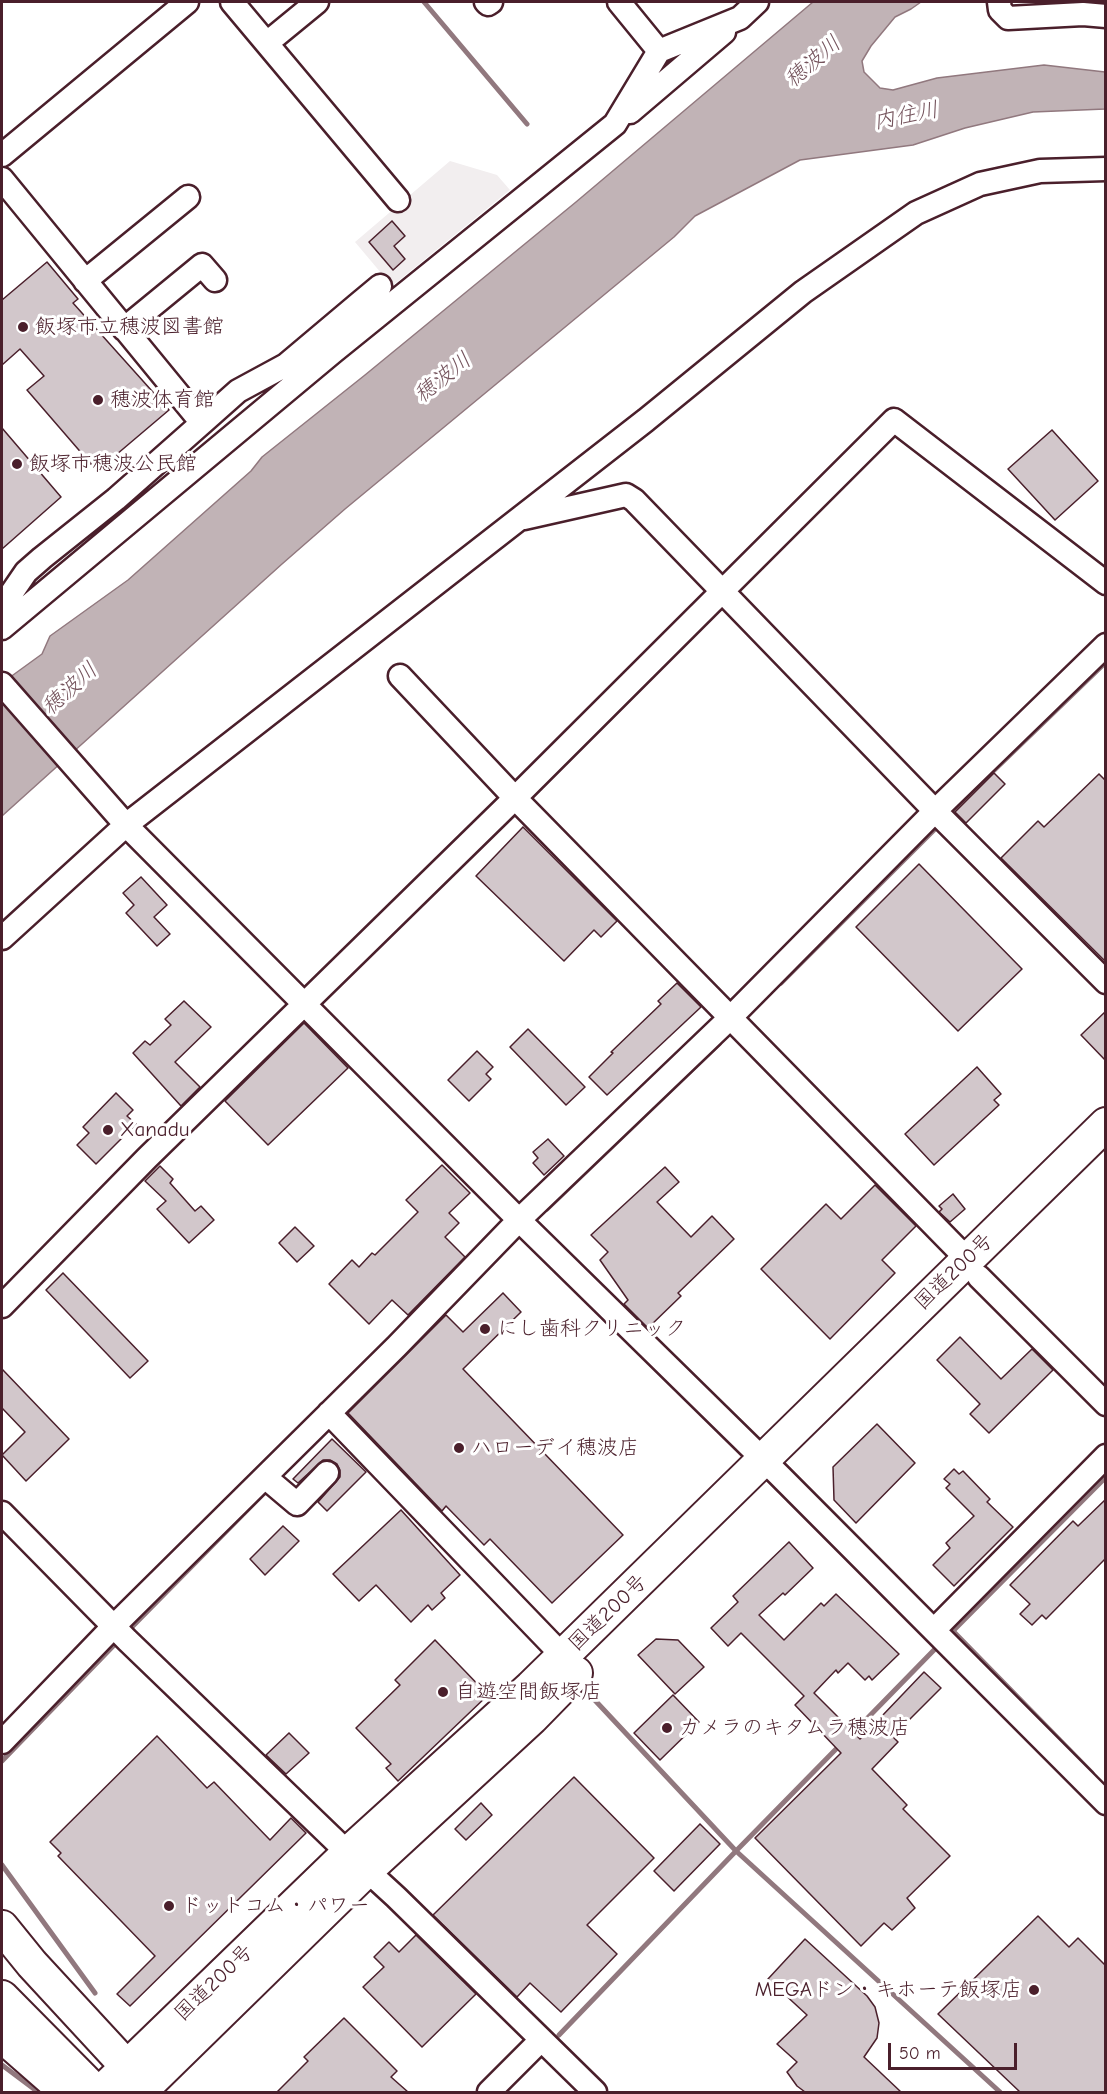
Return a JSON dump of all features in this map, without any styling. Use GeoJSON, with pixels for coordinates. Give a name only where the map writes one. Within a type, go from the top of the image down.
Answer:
{"type":"FeatureCollection","features":[{"type":"Feature","properties":{"kind":"highway","name":"国道200号"},"geometry":{"type":"LineString","coordinates":[[101,2092],[141,2085],[522,1696],[771,1467],[973,1268],[1106,1124]]}},
{"type":"Feature","properties":{"kind":"highway","name":"国道200号"},"geometry":{"type":"LineString","coordinates":[[973,1268],[1106,1153]]}},
{"type":"Feature","properties":{"kind":"highway","name":"国道200号"},"geometry":{"type":"LineString","coordinates":[[358,1862],[532,1718],[688,1558],[771,1467]]}},
{"type":"Feature","properties":{"kind":"highway"},"geometry":{"type":"LineString","coordinates":[[2,1927],[32,1964],[141,2085]]}},
{"type":"Feature","properties":{"kind":"highway"},"geometry":{"type":"LineString","coordinates":[[3,1998],[96,2092]]}},
{"type":"Feature","properties":{"kind":"highway"},"geometry":{"type":"LineString","coordinates":[[2,2036],[66,2092]]}},
{"type":"Feature","properties":{"kind":"street"},"geometry":{"type":"LineString","coordinates":[[2,154],[187,2]]}},
{"type":"Feature","properties":{"kind":"street"},"geometry":{"type":"LineString","coordinates":[[232,2],[398,200]]}},
{"type":"Feature","properties":{"kind":"street"},"geometry":{"type":"LineString","coordinates":[[267,43],[317,2]]}},
{"type":"Feature","properties":{"kind":"street"},"geometry":{"type":"LineString","coordinates":[[486,2],[488,4],[491,2]]}},
{"type":"Feature","properties":{"kind":"street"},"geometry":{"type":"LineString","coordinates":[[619,2],[659,51]]}},
{"type":"Feature","properties":{"kind":"street"},"geometry":{"type":"LineString","coordinates":[[2,628],[340,347],[615,124],[757,2]]}},
{"type":"Feature","properties":{"kind":"street"},"geometry":{"type":"LineString","coordinates":[[999,2],[1000,10],[1008,18],[1083,14],[1106,16]]}},
{"type":"Feature","properties":{"kind":"street"},"geometry":{"type":"LineString","coordinates":[[615,124],[659,51],[740,18]]}},
{"type":"Feature","properties":{"kind":"street"},"geometry":{"type":"LineString","coordinates":[[2,938],[126,825],[646,420],[803,292],[916,213],[980,184],[1040,171],[1106,169]]}},
{"type":"Feature","properties":{"kind":"street"},"geometry":{"type":"LineString","coordinates":[[2,179],[202,423]]}},
{"type":"Feature","properties":{"kind":"street"},"geometry":{"type":"LineString","coordinates":[[85,281],[188,197]]}},
{"type":"Feature","properties":{"kind":"street"},"geometry":{"type":"LineString","coordinates":[[124,329],[202,265],[215,280]]}},
{"type":"Feature","properties":{"kind":"street"},"geometry":{"type":"LineString","coordinates":[[2,607],[27,572],[42,558],[116,499],[238,391],[286,365],[380,286]]}},
{"type":"Feature","properties":{"kind":"street"},"geometry":{"type":"LineString","coordinates":[[340,347],[362,301]]}},
{"type":"Feature","properties":{"kind":"street"},"geometry":{"type":"LineString","coordinates":[[2,1306],[123,1181],[515,798],[894,420],[1106,583]]}},
{"type":"Feature","properties":{"kind":"street"},"geometry":{"type":"LineString","coordinates":[[517,520],[626,495],[634,500],[934,811],[1106,982]]}},
{"type":"Feature","properties":{"kind":"street"},"geometry":{"type":"LineString","coordinates":[[2,1742],[120,1634],[272,1482],[329,1413],[519,1220],[730,1018],[934,811],[1106,645]]}},
{"type":"Feature","properties":{"kind":"street"},"geometry":{"type":"LineString","coordinates":[[400,676],[515,798],[1106,1404]]}},
{"type":"Feature","properties":{"kind":"street"},"geometry":{"type":"LineString","coordinates":[[2,684],[126,825],[519,1220],[771,1467],[1106,1803]]}},
{"type":"Feature","properties":{"kind":"street"},"geometry":{"type":"LineString","coordinates":[[329,1413],[563,1656]]}},
{"type":"Feature","properties":{"kind":"street"},"geometry":{"type":"LineString","coordinates":[[934,1630],[1106,1456]]}},
{"type":"Feature","properties":{"kind":"street"},"geometry":{"type":"LineString","coordinates":[[272,1482],[297,1504],[327,1473]]}},
{"type":"Feature","properties":{"kind":"street"},"geometry":{"type":"LineString","coordinates":[[2,1513],[120,1634],[595,2092]]}},
{"type":"Feature","properties":{"kind":"street"},"geometry":{"type":"LineString","coordinates":[[489,2092],[542,2040]]}},
{"type":"Feature","properties":{"kind":"shaded area"},"geometry":{"type":"Polygon","coordinates":[[[450,161],[497,175],[510,190],[392,286],[355,242],[450,161]]]}},
{"type":"Feature","properties":{"kind":"water"},"geometry":{"type":"Polygon","coordinates":[[[813,2],[921,2],[895,17],[871,46],[862,61],[864,72],[880,88],[893,90],[937,78],[1044,65],[1105,72],[1105,109],[1033,112],[965,128],[913,145],[800,160],[695,216],[674,237],[345,509],[2,816],[2,683],[42,654],[50,636],[128,580],[251,471],[262,457],[576,202],[813,2]]]}},
{"type":"Feature","properties":{"kind":"building"},"geometry":{"type":"Polygon","coordinates":[[[392,221],[405,236],[394,246],[405,259],[393,270],[369,242],[392,221]]]}},
{"type":"Feature","properties":{"kind":"building","name":"穂波体育館"},"geometry":{"type":"Polygon","coordinates":[[[47,262],[78,299],[73,303],[169,410],[97,471],[27,390],[44,376],[20,349],[2,365],[2,300],[47,262]]]}},
{"type":"Feature","properties":{"kind":"building","name":"飯塚市穂波公民館"},"geometry":{"type":"Polygon","coordinates":[[[2,428],[61,497],[2,549],[2,428]]]}},
{"type":"Feature","properties":{"kind":"building"},"geometry":{"type":"Polygon","coordinates":[[[1052,430],[1098,481],[1055,520],[1008,469],[1052,430]]]}},
{"type":"Feature","properties":{"kind":"building"},"geometry":{"type":"Polygon","coordinates":[[[994,773],[1005,784],[966,823],[955,812],[994,773]]]}},
{"type":"Feature","properties":{"kind":"building"},"geometry":{"type":"Polygon","coordinates":[[[1099,774],[1106,781],[1106,962],[1001,858],[1038,821],[1044,827],[1099,774]]]}},
{"type":"Feature","properties":{"kind":"building"},"geometry":{"type":"Polygon","coordinates":[[[523,827],[617,921],[601,937],[594,930],[564,961],[476,876],[523,827]]]}},
{"type":"Feature","properties":{"kind":"building"},"geometry":{"type":"Polygon","coordinates":[[[919,864],[1022,969],[958,1031],[856,927],[919,864]]]}},
{"type":"Feature","properties":{"kind":"building"},"geometry":{"type":"Polygon","coordinates":[[[141,877],[167,905],[154,917],[170,934],[157,946],[126,913],[134,905],[123,893],[141,877]]]}},
{"type":"Feature","properties":{"kind":"building"},"geometry":{"type":"Polygon","coordinates":[[[677,983],[701,1007],[607,1095],[589,1077],[613,1053],[611,1052],[661,1004],[658,1001],[677,983]]]}},
{"type":"Feature","properties":{"kind":"building"},"geometry":{"type":"Polygon","coordinates":[[[184,1001],[211,1027],[175,1062],[200,1087],[181,1106],[133,1053],[145,1041],[150,1045],[171,1025],[165,1019],[184,1001]]]}},
{"type":"Feature","properties":{"kind":"building"},"geometry":{"type":"Polygon","coordinates":[[[1106,1011],[1106,1061],[1081,1035],[1106,1011]]]}},
{"type":"Feature","properties":{"kind":"building"},"geometry":{"type":"Polygon","coordinates":[[[304,1023],[348,1068],[268,1145],[225,1101],[304,1023]]]}},
{"type":"Feature","properties":{"kind":"building"},"geometry":{"type":"Polygon","coordinates":[[[528,1029],[585,1087],[566,1105],[510,1047],[528,1029]]]}},
{"type":"Feature","properties":{"kind":"building"},"geometry":{"type":"Polygon","coordinates":[[[477,1051],[493,1067],[486,1074],[491,1079],[469,1101],[448,1080],[477,1051]]]}},
{"type":"Feature","properties":{"kind":"building"},"geometry":{"type":"Polygon","coordinates":[[[977,1067],[1001,1094],[994,1100],[999,1105],[934,1165],[905,1134],[977,1067]]]}},
{"type":"Feature","properties":{"kind":"building","name":"Xanadu"},"geometry":{"type":"Polygon","coordinates":[[[116,1093],[133,1110],[127,1116],[136,1124],[96,1164],[77,1145],[89,1133],[83,1127],[116,1093]]]}},
{"type":"Feature","properties":{"kind":"building"},"geometry":{"type":"Polygon","coordinates":[[[548,1139],[564,1156],[544,1175],[533,1163],[538,1158],[533,1152],[548,1139]]]}},
{"type":"Feature","properties":{"kind":"building"},"geometry":{"type":"Polygon","coordinates":[[[442,1165],[470,1193],[449,1213],[459,1223],[445,1237],[465,1257],[408,1315],[392,1300],[369,1324],[329,1284],[352,1260],[359,1267],[372,1253],[375,1255],[418,1212],[406,1200],[442,1165]]]}},
{"type":"Feature","properties":{"kind":"building"},"geometry":{"type":"Polygon","coordinates":[[[160,1166],[173,1179],[170,1183],[195,1211],[201,1206],[214,1220],[189,1243],[157,1209],[166,1201],[145,1181],[160,1166]]]}},
{"type":"Feature","properties":{"kind":"building"},"geometry":{"type":"Polygon","coordinates":[[[665,1167],[679,1182],[657,1202],[691,1237],[712,1216],[734,1239],[678,1293],[681,1296],[648,1328],[624,1304],[628,1300],[600,1260],[608,1252],[591,1235],[665,1167]]]}},
{"type":"Feature","properties":{"kind":"building"},"geometry":{"type":"Polygon","coordinates":[[[875,1185],[916,1226],[882,1260],[895,1273],[830,1339],[761,1269],[826,1204],[841,1219],[875,1185]]]}},
{"type":"Feature","properties":{"kind":"building"},"geometry":{"type":"Polygon","coordinates":[[[953,1194],[965,1209],[950,1222],[939,1212],[942,1209],[939,1206],[953,1194]]]}},
{"type":"Feature","properties":{"kind":"building"},"geometry":{"type":"Polygon","coordinates":[[[295,1227],[314,1246],[297,1262],[279,1243],[295,1227]]]}},
{"type":"Feature","properties":{"kind":"building"},"geometry":{"type":"Polygon","coordinates":[[[63,1273],[148,1361],[130,1378],[46,1290],[63,1273]]]}},
{"type":"Feature","properties":{"kind":"building","name":"ハローデイ穂波店"},"geometry":{"type":"Polygon","coordinates":[[[503,1293],[521,1312],[463,1369],[623,1535],[552,1603],[490,1539],[484,1545],[446,1506],[442,1511],[348,1413],[446,1315],[463,1332],[503,1293]]]}},
{"type":"Feature","properties":{"kind":"building"},"geometry":{"type":"Polygon","coordinates":[[[960,1337],[1001,1379],[1032,1349],[1053,1370],[989,1433],[970,1414],[980,1404],[937,1360],[960,1337]]]}},
{"type":"Feature","properties":{"kind":"building"},"geometry":{"type":"Polygon","coordinates":[[[2,1369],[69,1439],[26,1481],[2,1455],[25,1432],[2,1408],[2,1369]]]}},
{"type":"Feature","properties":{"kind":"building"},"geometry":{"type":"Polygon","coordinates":[[[877,1424],[915,1463],[856,1523],[834,1500],[833,1467],[877,1424]]]}},
{"type":"Feature","properties":{"kind":"building"},"geometry":{"type":"Polygon","coordinates":[[[332,1439],[366,1472],[327,1511],[318,1502],[340,1477],[337,1464],[330,1460],[323,1460],[298,1483],[293,1479],[332,1439]]]}},
{"type":"Feature","properties":{"kind":"building"},"geometry":{"type":"Polygon","coordinates":[[[954,1469],[959,1474],[963,1471],[990,1499],[987,1502],[1013,1527],[954,1586],[933,1565],[950,1548],[946,1543],[974,1516],[946,1488],[950,1484],[944,1479],[954,1469]]]}},
{"type":"Feature","properties":{"kind":"building"},"geometry":{"type":"Polygon","coordinates":[[[1106,1499],[1106,1558],[1046,1619],[1042,1615],[1032,1625],[1020,1614],[1030,1604],[1010,1585],[1073,1521],[1078,1526],[1106,1499]]]}},
{"type":"Feature","properties":{"kind":"building"},"geometry":{"type":"Polygon","coordinates":[[[401,1510],[460,1575],[441,1593],[445,1598],[432,1610],[428,1605],[411,1622],[376,1585],[359,1601],[333,1574],[401,1510]]]}},
{"type":"Feature","properties":{"kind":"building"},"geometry":{"type":"Polygon","coordinates":[[[283,1526],[299,1541],[265,1575],[250,1559],[283,1526]]]}},
{"type":"Feature","properties":{"kind":"building"},"geometry":{"type":"Polygon","coordinates":[[[789,1542],[813,1568],[785,1595],[783,1593],[759,1615],[784,1640],[821,1603],[824,1606],[836,1594],[899,1654],[872,1680],[869,1676],[865,1680],[848,1663],[838,1673],[836,1670],[814,1693],[860,1739],[924,1672],[941,1688],[897,1732],[894,1738],[898,1742],[872,1769],[907,1805],[903,1809],[950,1856],[907,1898],[915,1908],[892,1930],[884,1923],[861,1946],[755,1838],[841,1753],[795,1705],[804,1696],[741,1633],[728,1646],[711,1628],[738,1602],[733,1596],[789,1542]]]}},
{"type":"Feature","properties":{"kind":"building"},"geometry":{"type":"Polygon","coordinates":[[[656,1639],[678,1640],[704,1667],[675,1694],[638,1655],[656,1639]]]}},
{"type":"Feature","properties":{"kind":"building","name":"自遊空間飯塚店"},"geometry":{"type":"Polygon","coordinates":[[[435,1640],[488,1695],[398,1781],[386,1768],[391,1764],[356,1728],[400,1685],[395,1680],[435,1640]]]}},
{"type":"Feature","properties":{"kind":"building","name":"カメラのキタムラ穂波店"},"geometry":{"type":"Polygon","coordinates":[[[673,1695],[699,1722],[660,1760],[634,1733],[673,1695]]]}},
{"type":"Feature","properties":{"kind":"building"},"geometry":{"type":"Polygon","coordinates":[[[289,1733],[309,1753],[286,1774],[266,1755],[289,1733]]]}},
{"type":"Feature","properties":{"kind":"building","name":"ドットコム・パワー"},"geometry":{"type":"Polygon","coordinates":[[[157,1736],[207,1788],[214,1782],[270,1840],[291,1818],[306,1833],[130,2006],[117,1994],[155,1956],[58,1856],[61,1853],[50,1842],[157,1736]]]}},
{"type":"Feature","properties":{"kind":"building"},"geometry":{"type":"Polygon","coordinates":[[[574,1777],[654,1858],[587,1925],[617,1954],[561,2012],[530,1983],[517,1997],[433,1915],[574,1777]]]}},
{"type":"Feature","properties":{"kind":"building"},"geometry":{"type":"Polygon","coordinates":[[[481,1803],[492,1815],[466,1840],[455,1829],[481,1803]]]}},
{"type":"Feature","properties":{"kind":"building"},"geometry":{"type":"Polygon","coordinates":[[[700,1824],[720,1844],[674,1891],[654,1871],[700,1824]]]}},
{"type":"Feature","properties":{"kind":"building","name":"MEGAドン・キホーテ飯塚店"},"geometry":{"type":"Polygon","coordinates":[[[1038,1916],[1069,1947],[1078,1938],[1106,1966],[1106,2092],[1020,2092],[938,2014],[1038,1916]]]}},
{"type":"Feature","properties":{"kind":"building"},"geometry":{"type":"Polygon","coordinates":[[[416,1935],[476,1994],[422,2047],[363,1987],[384,1967],[374,1957],[389,1942],[399,1952],[416,1935]]]}},
{"type":"Feature","properties":{"kind":"building"},"geometry":{"type":"Polygon","coordinates":[[[805,1939],[867,1996],[875,2007],[879,2023],[877,2038],[864,2057],[901,2092],[805,2092],[797,2086],[787,2072],[797,2062],[777,2044],[807,2015],[768,1979],[805,1939]]]}},
{"type":"Feature","properties":{"kind":"building"},"geometry":{"type":"Polygon","coordinates":[[[344,2018],[397,2071],[391,2077],[408,2092],[277,2092],[308,2061],[304,2057],[344,2018]]]}},
{"type":"Feature","properties":{"kind":"waterway"},"geometry":{"type":"LineString","coordinates":[[424,2],[527,124]]}},
{"type":"Feature","properties":{"kind":"waterway"},"geometry":{"type":"LineString","coordinates":[[954,809],[1106,662]]}},
{"type":"Feature","properties":{"kind":"waterway"},"geometry":{"type":"LineString","coordinates":[[781,983],[939,825]]}},
{"type":"Feature","properties":{"kind":"waterway"},"geometry":{"type":"LineString","coordinates":[[547,1209],[719,1044]]}},
{"type":"Feature","properties":{"kind":"waterway"},"geometry":{"type":"LineString","coordinates":[[951,1633],[1106,1477]]}},
{"type":"Feature","properties":{"kind":"waterway"},"geometry":{"type":"LineString","coordinates":[[127,1632],[270,1487]]}},
{"type":"Feature","properties":{"kind":"waterway"},"geometry":{"type":"LineString","coordinates":[[953,1631],[1092,1773]]}},
{"type":"Feature","properties":{"kind":"waterway"},"geometry":{"type":"LineString","coordinates":[[2,1761],[118,1641]]}},
{"type":"Feature","properties":{"kind":"waterway"},"geometry":{"type":"LineString","coordinates":[[849,1737],[934,1650]]}},
{"type":"Feature","properties":{"kind":"waterway"},"geometry":{"type":"LineString","coordinates":[[590,1695],[736,1851],[840,1745]]}},
{"type":"Feature","properties":{"kind":"waterway"},"geometry":{"type":"LineString","coordinates":[[559,2035],[736,1851],[1000,2092]]}},
{"type":"Feature","properties":{"kind":"waterway"},"geometry":{"type":"LineString","coordinates":[[2,1865],[95,1993]]}},
{"type":"Feature","properties":{"kind":"waterway"},"geometry":{"type":"LineString","coordinates":[[2,2065],[38,2092]]}},
{"type":"Feature","properties":{"kind":"place","name":"飯塚市立穂波図書館"},"geometry":{"type":"Point","coordinates":[23,327]}},
{"type":"Feature","properties":{"kind":"place","name":"穂波体育館"},"geometry":{"type":"Point","coordinates":[98,400]}},
{"type":"Feature","properties":{"kind":"place","name":"飯塚市穂波公民館"},"geometry":{"type":"Point","coordinates":[17,464]}},
{"type":"Feature","properties":{"kind":"place","name":"Xanadu"},"geometry":{"type":"Point","coordinates":[108,1130]}},
{"type":"Feature","properties":{"kind":"place","name":"にし歯科クリニック"},"geometry":{"type":"Point","coordinates":[485,1329]}},
{"type":"Feature","properties":{"kind":"place","name":"ハローデイ穂波店"},"geometry":{"type":"Point","coordinates":[459,1448]}},
{"type":"Feature","properties":{"kind":"place","name":"自遊空間飯塚店"},"geometry":{"type":"Point","coordinates":[443,1692]}},
{"type":"Feature","properties":{"kind":"place","name":"カメラのキタムラ穂波店"},"geometry":{"type":"Point","coordinates":[667,1728]}},
{"type":"Feature","properties":{"kind":"place","name":"ドットコム・パワー"},"geometry":{"type":"Point","coordinates":[169,1906]}},
{"type":"Feature","properties":{"kind":"place","name":"MEGAドン・キホーテ飯塚店"},"geometry":{"type":"Point","coordinates":[1034,1990]}},
{"type":"Feature","properties":{"kind":"water label","name":"穂波川"},"geometry":{"type":"Point","coordinates":[813,62]}},
{"type":"Feature","properties":{"kind":"water label","name":"内住川"},"geometry":{"type":"Point","coordinates":[906,116]}},
{"type":"Feature","properties":{"kind":"water label","name":"穂波川"},"geometry":{"type":"Point","coordinates":[443,378]}},
{"type":"Feature","properties":{"kind":"water label","name":"穂波川"},"geometry":{"type":"Point","coordinates":[70,689]}}]}
